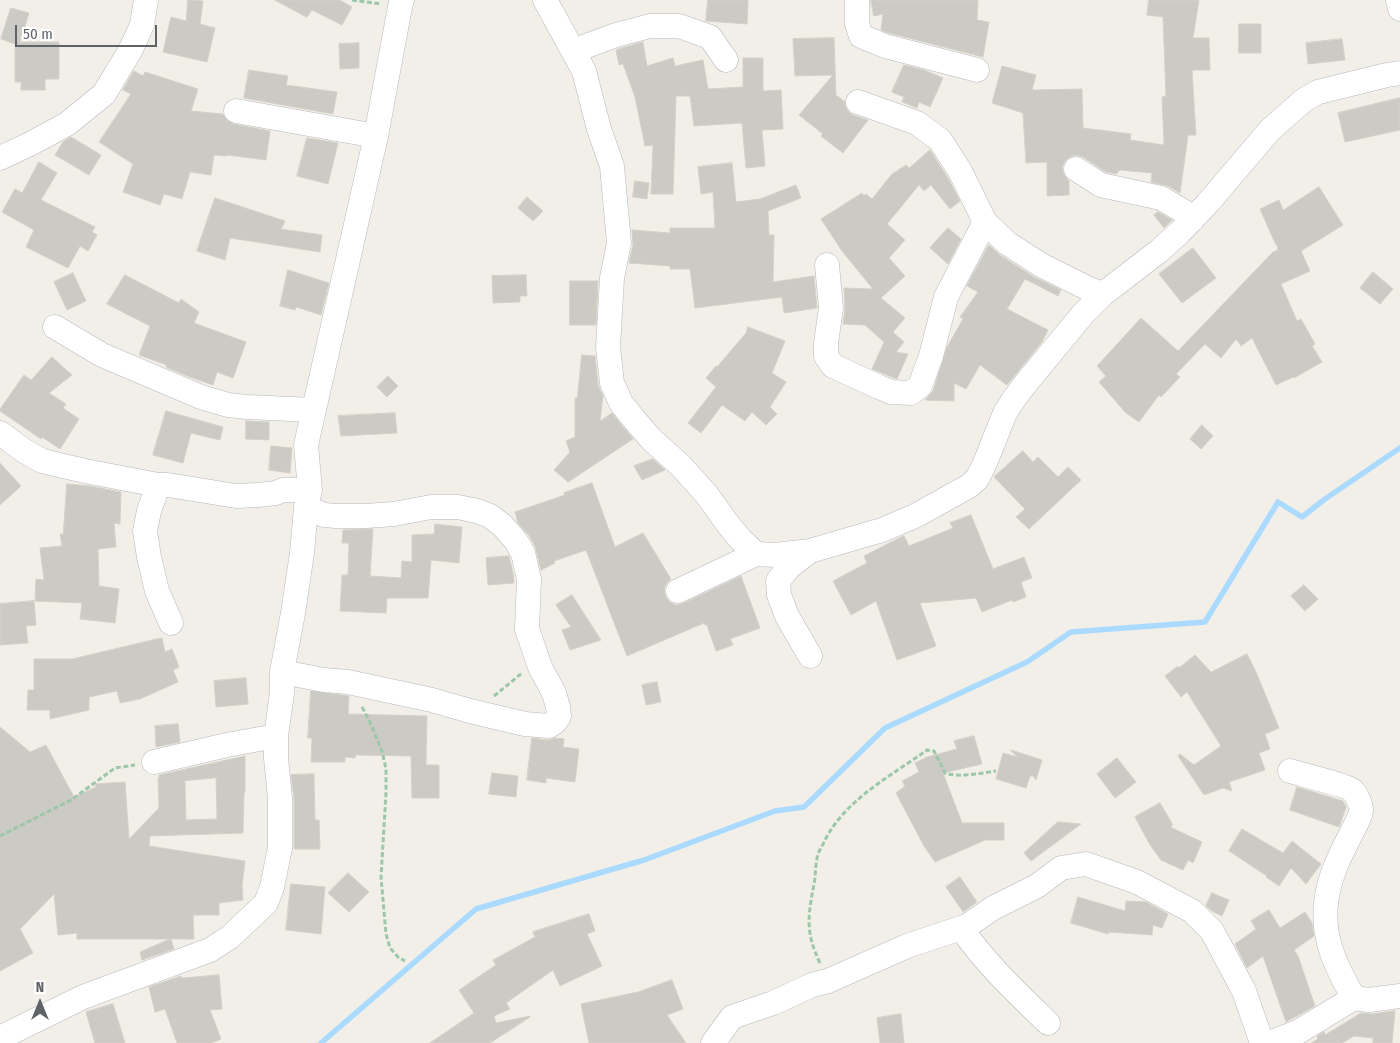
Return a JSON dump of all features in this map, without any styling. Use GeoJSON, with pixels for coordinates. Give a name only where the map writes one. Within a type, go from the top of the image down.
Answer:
{"type":"FeatureCollection","features":[{"type":"Feature","properties":{"kind":"street"},"geometry":{"type":"LineString","coordinates":[[0,158],[66,124],[104,94],[130,51],[142,25],[146,0]]}},
{"type":"Feature","properties":{"kind":"street"},"geometry":{"type":"LineString","coordinates":[[545,0],[584,71],[599,129],[612,166],[619,244],[612,278],[608,347],[612,383],[621,403],[633,418],[651,439],[681,466],[707,495],[726,523],[756,554]]}},
{"type":"Feature","properties":{"kind":"street"},"geometry":{"type":"LineString","coordinates":[[856,0],[857,24],[861,36],[885,46],[976,70]]}},
{"type":"Feature","properties":{"kind":"street"},"geometry":{"type":"LineString","coordinates":[[1398,0],[1400,9]]}},
{"type":"Feature","properties":{"kind":"street"},"geometry":{"type":"LineString","coordinates":[[0,1038],[83,997],[210,950],[230,937],[266,903],[272,887],[280,848],[280,798],[276,736],[282,693],[282,672],[293,613],[308,499],[306,445],[376,136],[401,3]]}},
{"type":"Feature","properties":{"kind":"street"},"geometry":{"type":"LineString","coordinates":[[573,51],[616,35],[650,26],[679,26],[710,37],[726,60]]}},
{"type":"Feature","properties":{"kind":"street"},"geometry":{"type":"LineString","coordinates":[[678,590],[756,554],[775,555],[810,551],[882,530],[915,516],[969,486],[977,479],[1005,413],[1014,399],[1084,314],[1103,294],[1159,251],[1192,220],[1270,130],[1304,100],[1318,92],[1400,73]]}},
{"type":"Feature","properties":{"kind":"street"},"geometry":{"type":"LineString","coordinates":[[858,102],[917,123],[940,140],[960,171],[985,222],[1007,243],[1042,265],[1103,294]]}},
{"type":"Feature","properties":{"kind":"street"},"geometry":{"type":"LineString","coordinates":[[236,111],[376,136]]}},
{"type":"Feature","properties":{"kind":"street"},"geometry":{"type":"LineString","coordinates":[[1076,169],[1101,185],[1161,198],[1183,211],[1192,220]]}},
{"type":"Feature","properties":{"kind":"street"},"geometry":{"type":"LineString","coordinates":[[827,265],[831,308],[826,356],[833,366],[879,388],[891,392],[911,394],[920,386],[931,356],[946,297],[985,222]]}},
{"type":"Feature","properties":{"kind":"street"},"geometry":{"type":"LineString","coordinates":[[55,327],[102,354],[201,397],[228,405],[314,410]]}},
{"type":"Feature","properties":{"kind":"street"},"geometry":{"type":"LineString","coordinates":[[0,433],[42,461],[158,485],[218,494],[258,496],[283,490],[308,499],[324,515],[366,516],[394,514],[431,507],[458,507],[490,516],[516,541],[523,552],[529,579],[527,630],[540,667],[554,694],[559,716],[552,725],[546,727],[524,724],[432,700],[348,682],[324,680],[282,672]]}},
{"type":"Feature","properties":{"kind":"street"},"geometry":{"type":"LineString","coordinates":[[158,485],[149,510],[145,531],[157,591],[171,623]]}},
{"type":"Feature","properties":{"kind":"street"},"geometry":{"type":"LineString","coordinates":[[810,551],[789,567],[778,581],[779,595],[787,616],[810,656]]}},
{"type":"Feature","properties":{"kind":"street"},"geometry":{"type":"LineString","coordinates":[[154,762],[226,745],[276,736]]}},
{"type":"Feature","properties":{"kind":"street"},"geometry":{"type":"LineString","coordinates":[[1290,771],[1352,789],[1358,799],[1361,812],[1336,864],[1326,904],[1326,927],[1331,951],[1339,972],[1354,998]]}},
{"type":"Feature","properties":{"kind":"street"},"geometry":{"type":"LineString","coordinates":[[713,1043],[732,1017],[773,1003],[812,985],[828,981],[907,946],[967,926],[993,908],[1037,886],[1061,868],[1086,864],[1137,882],[1192,911],[1212,931],[1244,991],[1262,1043]]}},
{"type":"Feature","properties":{"kind":"street"},"geometry":{"type":"LineString","coordinates":[[961,928],[988,963],[1048,1023]]}},
{"type":"Feature","properties":{"kind":"street"},"geometry":{"type":"LineString","coordinates":[[1269,1043],[1298,1032],[1354,998],[1369,1000],[1400,996]]}},
{"type":"Feature","properties":{"kind":"path"},"geometry":{"type":"LineString","coordinates":[[352,0],[401,3]]}},
{"type":"Feature","properties":{"kind":"path"},"geometry":{"type":"LineString","coordinates":[[470,711],[500,692],[537,658]]}},
{"type":"Feature","properties":{"kind":"path"},"geometry":{"type":"LineString","coordinates":[[348,682],[369,720],[385,761],[386,793],[381,877],[384,919],[390,948],[405,962]]}},
{"type":"Feature","properties":{"kind":"path"},"geometry":{"type":"LineString","coordinates":[[828,981],[814,951],[809,928],[810,906],[818,854],[831,829],[844,813],[883,780],[927,750],[934,751],[946,773],[972,774],[996,771]]}},
{"type":"Feature","properties":{"kind":"path"},"geometry":{"type":"LineString","coordinates":[[0,836],[71,800],[114,768],[154,762]]}},
{"type":"Feature","properties":{"kind":"building"},"geometry":{"type":"Polygon","coordinates":[[[188,0],[203,1],[200,24],[215,28],[207,62],[163,52],[171,17],[186,21],[188,0]]]}},
{"type":"Feature","properties":{"kind":"building"},"geometry":{"type":"Polygon","coordinates":[[[275,0],[340,0],[352,7],[342,25],[312,10],[307,17],[275,0]]]}},
{"type":"Feature","properties":{"kind":"building"},"geometry":{"type":"Polygon","coordinates":[[[708,0],[748,0],[747,24],[706,21],[708,0]]]}},
{"type":"Feature","properties":{"kind":"building"},"geometry":{"type":"Polygon","coordinates":[[[871,0],[978,0],[977,20],[989,22],[983,57],[881,30],[883,14],[874,16],[871,0]]]}},
{"type":"Feature","properties":{"kind":"building"},"geometry":{"type":"Polygon","coordinates":[[[1149,0],[1199,0],[1193,38],[1209,38],[1210,70],[1192,70],[1196,135],[1188,135],[1180,193],[1168,186],[1151,182],[1152,173],[1120,170],[1116,174],[1106,172],[1083,157],[1076,155],[1065,161],[1062,168],[1064,175],[1069,181],[1069,195],[1047,196],[1047,162],[1026,163],[1023,113],[992,103],[1002,66],[1036,75],[1032,90],[1082,89],[1083,128],[1131,134],[1130,140],[1164,145],[1162,97],[1166,96],[1163,17],[1147,15],[1149,0]]]}},
{"type":"Feature","properties":{"kind":"building"},"geometry":{"type":"Polygon","coordinates":[[[11,8],[29,13],[20,42],[59,42],[59,79],[45,79],[45,90],[21,90],[21,82],[15,82],[15,44],[1,39],[11,8]]]}},
{"type":"Feature","properties":{"kind":"building"},"geometry":{"type":"Polygon","coordinates":[[[1239,24],[1261,24],[1261,53],[1239,53],[1239,24]]]}},
{"type":"Feature","properties":{"kind":"building"},"geometry":{"type":"Polygon","coordinates":[[[834,38],[836,95],[845,102],[848,111],[853,115],[868,120],[843,153],[821,136],[823,134],[799,115],[833,75],[795,76],[793,39],[834,38]]]}},
{"type":"Feature","properties":{"kind":"building"},"geometry":{"type":"Polygon","coordinates":[[[1342,39],[1345,60],[1308,64],[1306,43],[1342,39]]]}},
{"type":"Feature","properties":{"kind":"building"},"geometry":{"type":"Polygon","coordinates":[[[643,42],[647,66],[673,58],[675,66],[703,60],[708,89],[743,87],[743,58],[763,58],[763,91],[781,90],[783,129],[762,130],[765,166],[746,168],[742,123],[694,126],[690,96],[676,96],[673,194],[651,194],[653,145],[645,146],[635,97],[623,64],[619,65],[616,50],[643,42]]]}},
{"type":"Feature","properties":{"kind":"building"},"geometry":{"type":"Polygon","coordinates":[[[359,43],[359,68],[340,69],[339,44],[359,43]]]}},
{"type":"Feature","properties":{"kind":"building"},"geometry":{"type":"Polygon","coordinates":[[[904,65],[924,70],[943,78],[930,107],[919,102],[917,108],[902,102],[904,97],[892,92],[904,65]]]}},
{"type":"Feature","properties":{"kind":"building"},"geometry":{"type":"Polygon","coordinates":[[[249,70],[288,76],[286,85],[337,92],[333,114],[244,98],[249,70]]]}},
{"type":"Feature","properties":{"kind":"building"},"geometry":{"type":"Polygon","coordinates":[[[134,71],[143,76],[145,72],[198,89],[191,111],[223,114],[227,121],[233,124],[270,131],[266,160],[214,155],[211,175],[190,172],[182,199],[164,194],[160,205],[123,192],[133,164],[99,142],[131,94],[123,90],[134,71]]]}},
{"type":"Feature","properties":{"kind":"building"},"geometry":{"type":"Polygon","coordinates":[[[1400,98],[1400,130],[1345,142],[1338,113],[1400,98]]]}},
{"type":"Feature","properties":{"kind":"building"},"geometry":{"type":"Polygon","coordinates":[[[71,137],[101,155],[89,175],[55,155],[63,142],[71,137]]]}},
{"type":"Feature","properties":{"kind":"building"},"geometry":{"type":"Polygon","coordinates":[[[307,138],[338,143],[328,184],[297,176],[307,138]]]}},
{"type":"Feature","properties":{"kind":"building"},"geometry":{"type":"Polygon","coordinates":[[[930,150],[960,201],[950,209],[931,185],[924,191],[919,185],[887,224],[905,240],[889,258],[905,276],[881,298],[905,318],[893,332],[904,342],[896,352],[908,354],[897,379],[872,369],[884,342],[865,325],[843,324],[845,310],[844,288],[873,289],[842,251],[821,219],[862,193],[864,196],[866,194],[872,199],[892,174],[906,165],[909,168],[930,150]]]}},
{"type":"Feature","properties":{"kind":"building"},"geometry":{"type":"Polygon","coordinates":[[[39,162],[57,173],[41,200],[95,227],[92,232],[97,235],[88,251],[80,246],[68,268],[26,247],[34,230],[2,212],[15,189],[22,193],[39,162]]]}},
{"type":"Feature","properties":{"kind":"building"},"geometry":{"type":"Polygon","coordinates":[[[732,163],[736,202],[760,199],[796,185],[801,198],[768,211],[769,235],[774,235],[773,282],[814,276],[817,308],[784,313],[782,297],[695,308],[690,269],[670,269],[670,266],[629,263],[633,245],[632,230],[670,233],[670,228],[715,228],[713,192],[701,194],[698,167],[732,163]]]}},
{"type":"Feature","properties":{"kind":"building"},"geometry":{"type":"Polygon","coordinates":[[[635,181],[649,183],[647,199],[633,197],[635,181]]]}},
{"type":"Feature","properties":{"kind":"building"},"geometry":{"type":"Polygon","coordinates":[[[1319,187],[1343,225],[1301,251],[1310,271],[1281,284],[1297,321],[1301,319],[1315,344],[1312,346],[1322,362],[1294,378],[1276,385],[1252,338],[1241,346],[1236,339],[1221,358],[1205,344],[1176,374],[1180,377],[1161,397],[1159,395],[1139,422],[1126,413],[1099,382],[1106,376],[1097,366],[1141,318],[1178,351],[1273,252],[1278,250],[1260,209],[1279,200],[1283,210],[1319,187]]]}},
{"type":"Feature","properties":{"kind":"building"},"geometry":{"type":"Polygon","coordinates":[[[527,197],[543,211],[533,221],[518,208],[527,197]]]}},
{"type":"Feature","properties":{"kind":"building"},"geometry":{"type":"Polygon","coordinates":[[[215,198],[285,221],[281,229],[322,235],[320,252],[230,238],[225,260],[197,251],[215,198]]]}},
{"type":"Feature","properties":{"kind":"building"},"geometry":{"type":"Polygon","coordinates":[[[1158,212],[1172,220],[1164,228],[1154,215],[1158,212]]]}},
{"type":"Feature","properties":{"kind":"building"},"geometry":{"type":"Polygon","coordinates":[[[948,228],[961,239],[948,264],[930,248],[948,228]]]}},
{"type":"Feature","properties":{"kind":"building"},"geometry":{"type":"Polygon","coordinates":[[[989,245],[1000,255],[1034,277],[1061,290],[1058,296],[1025,279],[1007,309],[1048,330],[1042,342],[1007,385],[980,365],[966,389],[954,383],[954,401],[925,400],[933,391],[947,347],[963,319],[960,317],[978,292],[967,286],[989,245]]]}},
{"type":"Feature","properties":{"kind":"building"},"geometry":{"type":"Polygon","coordinates":[[[1193,248],[1216,278],[1182,303],[1159,274],[1193,248]]]}},
{"type":"Feature","properties":{"kind":"building"},"geometry":{"type":"Polygon","coordinates":[[[288,270],[329,283],[321,315],[296,307],[295,310],[280,306],[288,270]]]}},
{"type":"Feature","properties":{"kind":"building"},"geometry":{"type":"Polygon","coordinates":[[[1373,272],[1393,289],[1380,304],[1360,288],[1373,272]]]}},
{"type":"Feature","properties":{"kind":"building"},"geometry":{"type":"Polygon","coordinates":[[[73,273],[86,301],[67,310],[54,282],[73,273]]]}},
{"type":"Feature","properties":{"kind":"building"},"geometry":{"type":"Polygon","coordinates":[[[125,275],[179,303],[181,299],[199,312],[194,323],[246,342],[233,378],[217,372],[213,385],[139,355],[150,326],[107,304],[125,275]]]}},
{"type":"Feature","properties":{"kind":"building"},"geometry":{"type":"Polygon","coordinates":[[[526,275],[527,296],[520,296],[520,302],[493,303],[492,276],[526,275]]]}},
{"type":"Feature","properties":{"kind":"building"},"geometry":{"type":"Polygon","coordinates":[[[570,281],[598,281],[596,325],[570,325],[570,281]]]}},
{"type":"Feature","properties":{"kind":"building"},"geometry":{"type":"Polygon","coordinates":[[[748,327],[785,341],[772,373],[786,382],[770,407],[777,414],[766,425],[752,412],[745,421],[722,405],[701,433],[688,423],[716,387],[706,378],[746,333],[748,327]]]}},
{"type":"Feature","properties":{"kind":"building"},"geometry":{"type":"Polygon","coordinates":[[[582,355],[595,356],[598,385],[603,396],[600,421],[612,413],[633,439],[568,482],[554,470],[570,452],[566,441],[575,437],[575,398],[577,398],[582,355]]]}},
{"type":"Feature","properties":{"kind":"building"},"geometry":{"type":"Polygon","coordinates":[[[52,357],[72,375],[49,393],[66,404],[63,408],[79,419],[60,449],[42,437],[41,439],[0,411],[24,375],[31,380],[52,357]]]}},
{"type":"Feature","properties":{"kind":"building"},"geometry":{"type":"Polygon","coordinates":[[[388,376],[398,386],[387,397],[377,387],[388,376]]]}},
{"type":"Feature","properties":{"kind":"building"},"geometry":{"type":"Polygon","coordinates":[[[166,411],[223,427],[220,440],[191,433],[183,463],[153,455],[166,411]]]}},
{"type":"Feature","properties":{"kind":"building"},"geometry":{"type":"Polygon","coordinates":[[[395,413],[397,433],[341,436],[338,416],[395,413]]]}},
{"type":"Feature","properties":{"kind":"building"},"geometry":{"type":"Polygon","coordinates":[[[246,421],[269,422],[269,440],[246,439],[246,421]]]}},
{"type":"Feature","properties":{"kind":"building"},"geometry":{"type":"Polygon","coordinates":[[[1202,425],[1213,436],[1201,449],[1190,439],[1202,425]]]}},
{"type":"Feature","properties":{"kind":"building"},"geometry":{"type":"Polygon","coordinates":[[[271,446],[292,448],[290,473],[269,470],[271,446]]]}},
{"type":"Feature","properties":{"kind":"building"},"geometry":{"type":"Polygon","coordinates":[[[1023,451],[1033,462],[1038,457],[1058,477],[1068,467],[1081,480],[1029,529],[1016,517],[1025,509],[994,477],[1023,451]]]}},
{"type":"Feature","properties":{"kind":"building"},"geometry":{"type":"Polygon","coordinates":[[[653,459],[665,470],[642,480],[634,466],[653,459]]]}},
{"type":"Feature","properties":{"kind":"building"},"geometry":{"type":"Polygon","coordinates":[[[0,463],[21,486],[0,505],[0,463]]]}},
{"type":"Feature","properties":{"kind":"building"},"geometry":{"type":"Polygon","coordinates":[[[592,483],[615,547],[643,533],[671,579],[666,584],[664,590],[670,602],[676,605],[684,603],[741,576],[760,628],[730,639],[733,645],[716,651],[707,625],[704,623],[627,656],[586,550],[554,561],[555,563],[541,570],[535,546],[528,534],[518,523],[515,512],[565,495],[564,493],[592,483]]]}},
{"type":"Feature","properties":{"kind":"building"},"geometry":{"type":"Polygon","coordinates":[[[67,484],[121,492],[120,524],[114,523],[116,547],[98,549],[99,586],[119,589],[115,623],[80,619],[82,603],[35,601],[36,579],[44,580],[40,548],[62,546],[60,534],[63,534],[67,484]]]}},
{"type":"Feature","properties":{"kind":"building"},"geometry":{"type":"Polygon","coordinates":[[[971,515],[993,569],[1024,557],[1032,578],[1021,582],[1026,597],[1013,602],[1012,600],[982,612],[976,598],[920,603],[936,646],[897,660],[876,601],[851,615],[833,581],[867,563],[864,556],[903,536],[909,546],[953,528],[950,523],[971,515]]]}},
{"type":"Feature","properties":{"kind":"building"},"geometry":{"type":"Polygon","coordinates":[[[435,524],[462,527],[459,563],[431,560],[428,598],[387,598],[386,613],[340,611],[342,575],[348,575],[349,543],[342,543],[343,530],[373,529],[370,576],[401,578],[402,561],[412,562],[412,535],[434,534],[435,524]]]}},
{"type":"Feature","properties":{"kind":"building"},"geometry":{"type":"Polygon","coordinates":[[[509,556],[514,583],[488,585],[486,558],[509,556]]]}},
{"type":"Feature","properties":{"kind":"building"},"geometry":{"type":"Polygon","coordinates":[[[1304,585],[1318,599],[1305,611],[1291,596],[1304,585]]]}},
{"type":"Feature","properties":{"kind":"building"},"geometry":{"type":"Polygon","coordinates":[[[572,595],[601,640],[570,650],[562,630],[571,627],[556,605],[572,595]]]}},
{"type":"Feature","properties":{"kind":"building"},"geometry":{"type":"Polygon","coordinates":[[[34,601],[36,625],[26,626],[28,643],[0,645],[0,604],[34,601]]]}},
{"type":"Feature","properties":{"kind":"building"},"geometry":{"type":"Polygon","coordinates":[[[162,638],[165,652],[172,649],[179,667],[173,670],[178,682],[140,699],[120,703],[117,691],[89,697],[89,710],[50,719],[50,710],[27,710],[28,690],[34,690],[34,659],[72,659],[162,638]]]}},
{"type":"Feature","properties":{"kind":"building"},"geometry":{"type":"Polygon","coordinates":[[[1247,654],[1279,728],[1265,734],[1270,749],[1259,753],[1265,770],[1229,782],[1232,791],[1223,788],[1204,795],[1178,756],[1180,754],[1194,765],[1221,746],[1187,692],[1181,697],[1165,676],[1195,655],[1211,672],[1247,654]]]}},
{"type":"Feature","properties":{"kind":"building"},"geometry":{"type":"Polygon","coordinates":[[[246,678],[248,704],[216,707],[214,681],[246,678]]]}},
{"type":"Feature","properties":{"kind":"building"},"geometry":{"type":"Polygon","coordinates":[[[657,682],[661,702],[646,705],[642,685],[657,682]]]}},
{"type":"Feature","properties":{"kind":"building"},"geometry":{"type":"Polygon","coordinates":[[[311,691],[349,696],[348,714],[427,716],[426,765],[439,765],[439,798],[412,798],[411,756],[356,755],[355,758],[345,757],[345,762],[311,762],[312,738],[308,738],[311,691]]]}},
{"type":"Feature","properties":{"kind":"building"},"geometry":{"type":"Polygon","coordinates":[[[178,724],[180,742],[156,747],[155,726],[178,724]]]}},
{"type":"Feature","properties":{"kind":"building"},"geometry":{"type":"Polygon","coordinates":[[[0,727],[30,752],[46,745],[74,797],[96,787],[95,784],[125,782],[129,839],[159,808],[159,775],[245,756],[243,833],[150,836],[149,846],[245,861],[242,886],[243,900],[219,903],[219,915],[193,915],[194,939],[171,939],[174,949],[142,960],[140,952],[170,939],[77,939],[77,933],[58,935],[54,894],[20,929],[33,953],[0,971],[0,727]],[[216,778],[185,781],[186,820],[217,819],[216,778]]]}},
{"type":"Feature","properties":{"kind":"building"},"geometry":{"type":"Polygon","coordinates":[[[974,736],[982,764],[943,773],[962,823],[1004,823],[1004,840],[985,840],[935,862],[924,846],[896,793],[905,786],[902,781],[919,772],[915,763],[927,757],[957,749],[954,741],[974,736]]]}},
{"type":"Feature","properties":{"kind":"building"},"geometry":{"type":"Polygon","coordinates":[[[532,738],[564,739],[563,747],[579,749],[575,782],[546,778],[546,783],[527,780],[532,738]]]}},
{"type":"Feature","properties":{"kind":"building"},"geometry":{"type":"Polygon","coordinates":[[[1011,750],[1042,760],[1036,780],[1033,776],[1030,776],[1026,788],[996,779],[1003,753],[1017,757],[1011,750]]]}},
{"type":"Feature","properties":{"kind":"building"},"geometry":{"type":"Polygon","coordinates":[[[1117,758],[1136,782],[1115,798],[1097,774],[1117,758]]]}},
{"type":"Feature","properties":{"kind":"building"},"geometry":{"type":"Polygon","coordinates":[[[492,773],[518,776],[516,797],[489,794],[492,773]]]}},
{"type":"Feature","properties":{"kind":"building"},"geometry":{"type":"Polygon","coordinates":[[[314,774],[315,820],[319,820],[320,849],[294,849],[294,798],[291,775],[314,774]]]}},
{"type":"Feature","properties":{"kind":"building"},"geometry":{"type":"Polygon","coordinates":[[[1297,787],[1343,801],[1346,807],[1339,827],[1290,810],[1297,787]]]}},
{"type":"Feature","properties":{"kind":"building"},"geometry":{"type":"Polygon","coordinates":[[[1160,803],[1173,825],[1170,827],[1202,842],[1193,863],[1188,860],[1183,870],[1161,860],[1150,845],[1135,817],[1160,803]]]}},
{"type":"Feature","properties":{"kind":"building"},"geometry":{"type":"Polygon","coordinates":[[[1058,822],[1081,824],[1031,861],[1024,853],[1058,822]]]}},
{"type":"Feature","properties":{"kind":"building"},"geometry":{"type":"Polygon","coordinates":[[[1242,829],[1283,853],[1292,841],[1321,864],[1306,884],[1291,868],[1279,886],[1229,851],[1242,829]]]}},
{"type":"Feature","properties":{"kind":"building"},"geometry":{"type":"Polygon","coordinates":[[[348,873],[369,892],[349,912],[328,893],[348,873]]]}},
{"type":"Feature","properties":{"kind":"building"},"geometry":{"type":"Polygon","coordinates":[[[960,877],[977,902],[963,912],[946,887],[960,877]]]}},
{"type":"Feature","properties":{"kind":"building"},"geometry":{"type":"Polygon","coordinates":[[[291,884],[325,887],[321,934],[286,930],[291,884]]]}},
{"type":"Feature","properties":{"kind":"building"},"geometry":{"type":"Polygon","coordinates":[[[1212,893],[1229,900],[1222,916],[1206,906],[1212,893]]]}},
{"type":"Feature","properties":{"kind":"building"},"geometry":{"type":"Polygon","coordinates":[[[1078,897],[1125,911],[1126,901],[1146,902],[1168,914],[1162,928],[1153,925],[1152,935],[1109,932],[1108,934],[1071,923],[1078,897]]]}},
{"type":"Feature","properties":{"kind":"building"},"geometry":{"type":"Polygon","coordinates":[[[1269,910],[1280,928],[1305,912],[1312,923],[1314,936],[1294,950],[1298,956],[1315,1006],[1286,1022],[1263,956],[1247,968],[1235,944],[1256,929],[1251,921],[1269,910]]]}},
{"type":"Feature","properties":{"kind":"building"},"geometry":{"type":"Polygon","coordinates":[[[589,914],[595,931],[587,934],[602,966],[560,986],[553,970],[506,1003],[510,1009],[494,1016],[496,1023],[530,1017],[490,1043],[430,1043],[474,1013],[459,990],[496,965],[493,960],[535,937],[533,932],[589,914]]]}},
{"type":"Feature","properties":{"kind":"building"},"geometry":{"type":"Polygon","coordinates":[[[219,975],[222,1009],[210,1010],[221,1039],[211,1043],[177,1043],[165,1009],[155,1012],[149,987],[181,976],[181,978],[219,975]]]}},
{"type":"Feature","properties":{"kind":"building"},"geometry":{"type":"Polygon","coordinates":[[[672,980],[683,1009],[667,1015],[686,1043],[589,1043],[581,1004],[638,992],[672,980]]]}},
{"type":"Feature","properties":{"kind":"building"},"geometry":{"type":"Polygon","coordinates":[[[113,1004],[125,1043],[95,1043],[86,1012],[113,1004]]]}},
{"type":"Feature","properties":{"kind":"building"},"geometry":{"type":"Polygon","coordinates":[[[1395,1011],[1392,1043],[1373,1043],[1373,1038],[1354,1036],[1342,1043],[1311,1043],[1318,1039],[1317,1036],[1324,1032],[1325,1035],[1361,1013],[1371,1014],[1395,1011]]]}},
{"type":"Feature","properties":{"kind":"building"},"geometry":{"type":"Polygon","coordinates":[[[901,1014],[904,1043],[880,1043],[877,1018],[901,1014]]]}},
{"type":"Feature","properties":{"kind":"waterway"},"geometry":{"type":"LineString","coordinates":[[321,1043],[476,909],[644,860],[775,811],[804,807],[885,728],[1027,662],[1071,632],[1205,622],[1278,502],[1302,517],[1400,448]]}}]}
